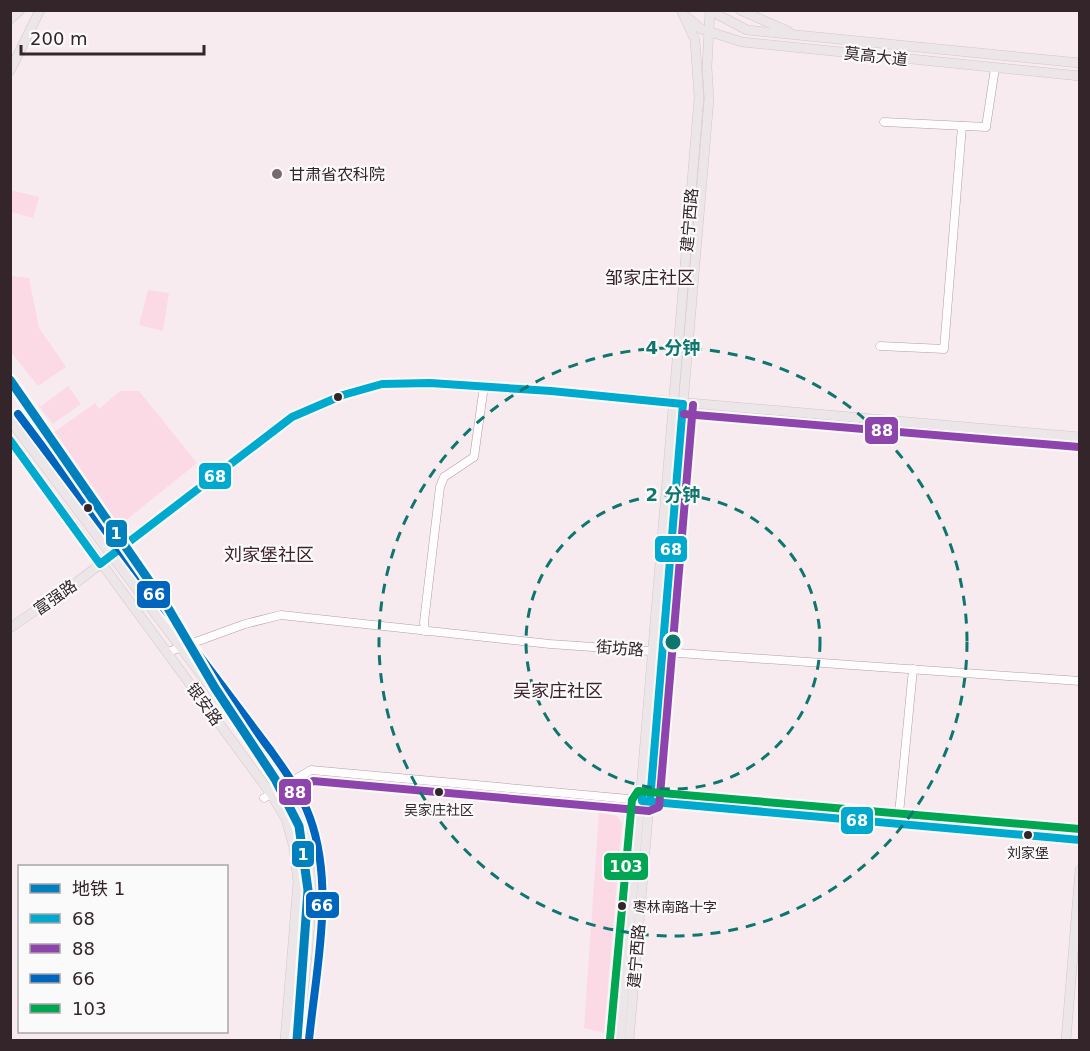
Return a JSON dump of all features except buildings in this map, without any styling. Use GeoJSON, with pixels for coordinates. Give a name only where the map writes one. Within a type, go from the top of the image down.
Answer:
{"type":"FeatureCollection","features":[{"type":"Feature","properties":{"kind":"main road"},"geometry":{"type":"LineString","coordinates":[[10,19],[20,10]]}},
{"type":"Feature","properties":{"kind":"main road"},"geometry":{"type":"LineString","coordinates":[[10,70],[40,10]]}},
{"type":"Feature","properties":{"kind":"main road"},"geometry":{"type":"LineString","coordinates":[[740,10],[796,34]]}},
{"type":"Feature","properties":{"kind":"main road","name":"莫高大道"},"geometry":{"type":"LineString","coordinates":[[682,11],[705,30],[742,42],[1080,75]]}},
{"type":"Feature","properties":{"kind":"main road","name":"建宁西路"},"geometry":{"type":"LineString","coordinates":[[679,404],[699,98],[695,40],[682,11]]}},
{"type":"Feature","properties":{"kind":"main road"},"geometry":{"type":"LineString","coordinates":[[695,40],[705,30],[710,11]]}},
{"type":"Feature","properties":{"kind":"main road","name":"莫高大道"},"geometry":{"type":"LineString","coordinates":[[710,11],[747,30],[1080,63]]}},
{"type":"Feature","properties":{"kind":"main road","name":"建宁西路"},"geometry":{"type":"LineString","coordinates":[[629,1041],[658,651],[679,404],[709,99],[705,30]]}},
{"type":"Feature","properties":{"kind":"main road","name":"富强路"},"geometry":{"type":"LineString","coordinates":[[10,628],[111,556],[292,417],[343,394],[382,384],[484,387],[1080,437]]}},
{"type":"Feature","properties":{"kind":"main road","name":"银安路"},"geometry":{"type":"LineString","coordinates":[[10,420],[282,786],[303,828],[311,876],[298,1041]]}},
{"type":"Feature","properties":{"kind":"main road","name":"银安路"},"geometry":{"type":"LineString","coordinates":[[10,439],[99,564],[168,652],[289,828],[298,882],[285,1041]]}},
{"type":"Feature","properties":{"kind":"main road","name":"建宁西路"},"geometry":{"type":"LineString","coordinates":[[620,1041],[646,801]]}},
{"type":"Feature","properties":{"kind":"main road"},"geometry":{"type":"LineString","coordinates":[[1066,1041],[1080,870]]}},
{"type":"Feature","properties":{"kind":"street"},"geometry":{"type":"LineString","coordinates":[[884,122],[986,127],[995,68]]}},
{"type":"Feature","properties":{"kind":"street"},"geometry":{"type":"LineString","coordinates":[[880,346],[944,349],[962,126]]}},
{"type":"Feature","properties":{"kind":"street"},"geometry":{"type":"LineString","coordinates":[[425,631],[424,622],[440,487],[444,477],[474,458],[484,387]]}},
{"type":"Feature","properties":{"kind":"street"},"geometry":{"type":"LineString","coordinates":[[39,459],[51,452]]}},
{"type":"Feature","properties":{"kind":"street","name":"街坊路"},"geometry":{"type":"LineString","coordinates":[[168,652],[245,624],[281,615],[527,642],[1080,681]]}},
{"type":"Feature","properties":{"kind":"street"},"geometry":{"type":"LineString","coordinates":[[898,824],[913,669]]}},
{"type":"Feature","properties":{"kind":"street"},"geometry":{"type":"LineString","coordinates":[[268,796],[311,770],[1080,840]]}},
{"type":"Feature","properties":{"kind":"shaded area"},"geometry":{"type":"Polygon","coordinates":[[[10,190],[39,197],[33,218],[11,212],[10,190]]]}},
{"type":"Feature","properties":{"kind":"shaded area"},"geometry":{"type":"Polygon","coordinates":[[[11,276],[29,278],[39,328],[66,367],[38,386],[11,352],[11,276]]]}},
{"type":"Feature","properties":{"kind":"shaded area"},"geometry":{"type":"Polygon","coordinates":[[[148,290],[169,293],[163,331],[139,325],[148,290]]]}},
{"type":"Feature","properties":{"kind":"shaded area"},"geometry":{"type":"Polygon","coordinates":[[[68,386],[81,404],[53,424],[40,407],[68,386]]]}},
{"type":"Feature","properties":{"kind":"shaded area"},"geometry":{"type":"Polygon","coordinates":[[[120,391],[139,391],[197,463],[125,521],[108,516],[103,511],[79,470],[52,434],[95,403],[99,409],[120,391]]]}},
{"type":"Feature","properties":{"kind":"shaded area"},"geometry":{"type":"Polygon","coordinates":[[[599,812],[617,816],[622,824],[604,1033],[584,1028],[599,812]]]}},
{"type":"Feature","properties":{"kind":"metro line","name":"1"},"geometry":{"type":"LineString","coordinates":[[10,380],[168,608],[215,688],[275,779],[299,826],[308,890],[297,1040]]}},
{"type":"Feature","properties":{"kind":"transit line","name":"68"},"geometry":{"type":"LineString","coordinates":[[10,440],[100,564],[292,417],[343,395],[382,384],[430,383],[551,391],[683,404],[650,801]]}},
{"type":"Feature","properties":{"kind":"transit line","name":"88"},"geometry":{"type":"LineString","coordinates":[[295,1040],[305,949],[307,884],[304,853],[297,824],[285,798],[313,781],[649,811],[659,807],[693,405]]}},
{"type":"Feature","properties":{"kind":"transit line","name":"66"},"geometry":{"type":"LineString","coordinates":[[18,414],[271,751],[302,800],[317,844],[323,900],[309,1040]]}},
{"type":"Feature","properties":{"kind":"transit line","name":"88"},"geometry":{"type":"LineString","coordinates":[[684,414],[1079,447]]}},
{"type":"Feature","properties":{"kind":"transit line","name":"103"},"geometry":{"type":"LineString","coordinates":[[610,1039],[632,800],[638,791],[1080,829]]}},
{"type":"Feature","properties":{"kind":"transit line","name":"68"},"geometry":{"type":"LineString","coordinates":[[642,793],[642,801],[1080,840]]}},
{"type":"Feature","properties":{"kind":"place","name":"甘肃省农科院"},"geometry":{"type":"Point","coordinates":[277,174]}},
{"type":"Feature","properties":{"kind":"place","name":"吴家庄社区"},"geometry":{"type":"Point","coordinates":[439,792]}},
{"type":"Feature","properties":{"kind":"place","name":"刘家堡"},"geometry":{"type":"Point","coordinates":[1028,835]}},
{"type":"Feature","properties":{"kind":"place","name":"枣林南路十字"},"geometry":{"type":"Point","coordinates":[622,906]}},
{"type":"Feature","properties":{"kind":"district","name":"邹家庄社区"},"geometry":{"type":"Point","coordinates":[650,278]}},
{"type":"Feature","properties":{"kind":"district","name":"刘家堡社区"},"geometry":{"type":"Point","coordinates":[269,555]}},
{"type":"Feature","properties":{"kind":"district","name":"吴家庄社区"},"geometry":{"type":"Point","coordinates":[558,691]}}]}
